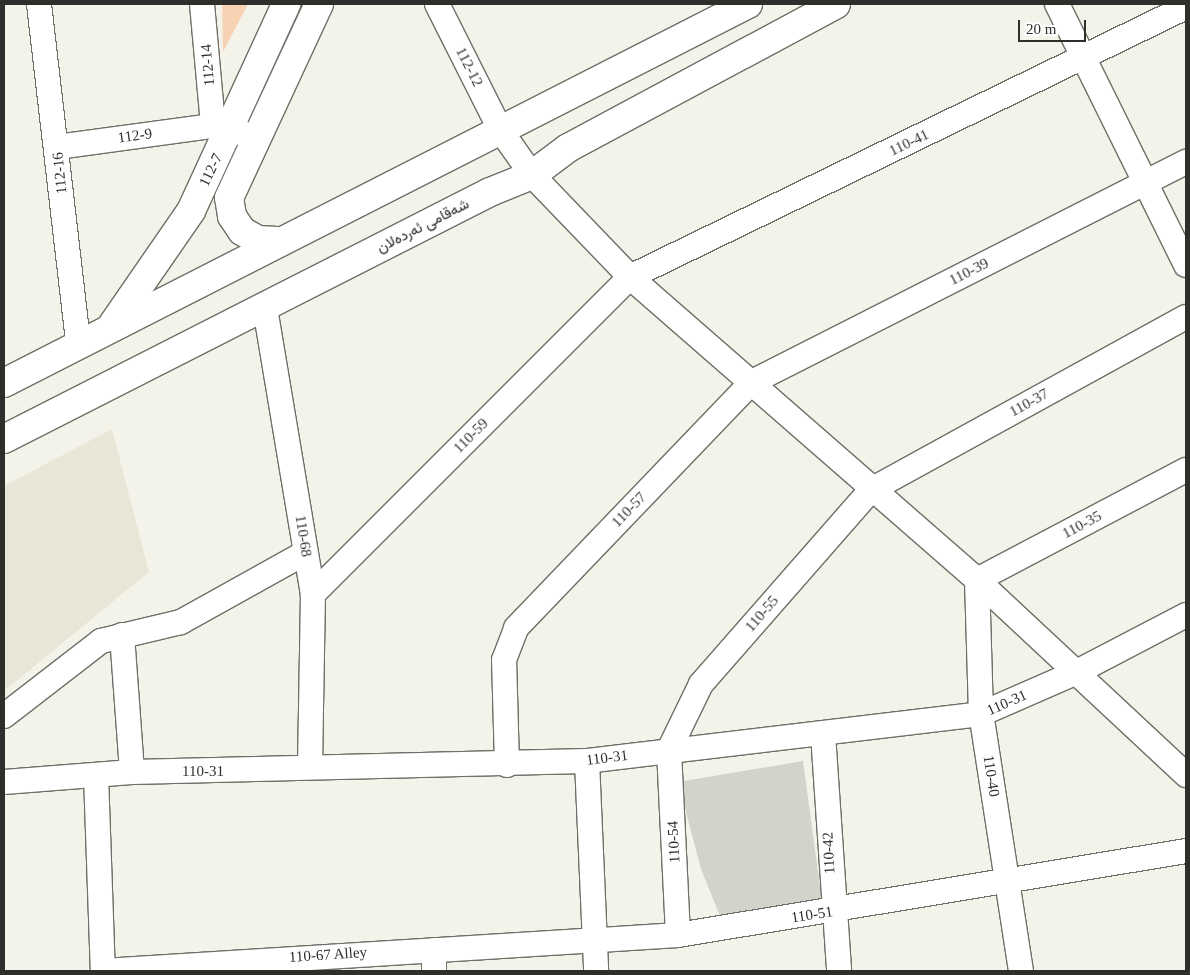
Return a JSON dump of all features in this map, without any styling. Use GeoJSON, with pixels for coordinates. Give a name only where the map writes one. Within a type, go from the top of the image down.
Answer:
{"type":"FeatureCollection","features":[{"type":"Feature","properties":{"kind":"main road","name":"112-7"},"geometry":{"type":"LineString","coordinates":[[114,324],[172,242],[222,127],[286,4]]}},
{"type":"Feature","properties":{"kind":"main road","name":"112-7"},"geometry":{"type":"LineString","coordinates":[[277,241],[258,240],[242,231],[232,216],[229,198],[319,4]]}},
{"type":"Feature","properties":{"kind":"main road"},"geometry":{"type":"LineString","coordinates":[[4,383],[78,342],[748,4]]}},
{"type":"Feature","properties":{"kind":"main road","name":"شەقامی ئەردەلان"},"geometry":{"type":"LineString","coordinates":[[4,439],[490,192],[532,175],[568,148],[836,4]]}},
{"type":"Feature","properties":{"kind":"street","name":"112-16"},"geometry":{"type":"LineString","coordinates":[[39,4],[78,342]]}},
{"type":"Feature","properties":{"kind":"street","name":"112-14"},"geometry":{"type":"LineString","coordinates":[[202,4],[222,127]]}},
{"type":"Feature","properties":{"kind":"street","name":"112-12"},"geometry":{"type":"LineString","coordinates":[[437,4],[501,130],[532,175],[630,277],[752,382],[871,490],[977,580],[1075,673],[1186,773]]}},
{"type":"Feature","properties":{"kind":"street"},"geometry":{"type":"LineString","coordinates":[[1058,4],[1148,181],[1186,265]]}},
{"type":"Feature","properties":{"kind":"street","name":"110-41"},"geometry":{"type":"LineString","coordinates":[[630,277],[1186,7]]}},
{"type":"Feature","properties":{"kind":"street","name":"112-9"},"geometry":{"type":"LineString","coordinates":[[57,147],[222,127]]}},
{"type":"Feature","properties":{"kind":"street"},"geometry":{"type":"LineString","coordinates":[[222,127],[256,138]]}},
{"type":"Feature","properties":{"kind":"street","name":"110-39"},"geometry":{"type":"LineString","coordinates":[[752,382],[1186,162]]}},
{"type":"Feature","properties":{"kind":"street","name":"110-59"},"geometry":{"type":"LineString","coordinates":[[313,594],[630,277]]}},
{"type":"Feature","properties":{"kind":"street","name":"110-68"},"geometry":{"type":"LineString","coordinates":[[265,308],[313,594],[310,766]]}},
{"type":"Feature","properties":{"kind":"street","name":"110-37"},"geometry":{"type":"LineString","coordinates":[[871,490],[1186,317]]}},
{"type":"Feature","properties":{"kind":"street","name":"110-57"},"geometry":{"type":"LineString","coordinates":[[507,765],[504,660],[508,641],[752,382]]}},
{"type":"Feature","properties":{"kind":"street","name":"110-35"},"geometry":{"type":"LineString","coordinates":[[977,580],[1186,470]]}},
{"type":"Feature","properties":{"kind":"street","name":"110-55"},"geometry":{"type":"LineString","coordinates":[[669,750],[701,684],[871,490]]}},
{"type":"Feature","properties":{"kind":"street"},"geometry":{"type":"LineString","coordinates":[[4,716],[92,647],[122,635],[181,622],[306,552]]}},
{"type":"Feature","properties":{"kind":"street","name":"110-40"},"geometry":{"type":"LineString","coordinates":[[977,580],[981,714],[1021,971]]}},
{"type":"Feature","properties":{"kind":"street","name":"110-31"},"geometry":{"type":"LineString","coordinates":[[4,782],[132,772],[310,766],[507,765],[587,761],[981,714],[1075,673],[1186,615]]}},
{"type":"Feature","properties":{"kind":"street"},"geometry":{"type":"LineString","coordinates":[[122,635],[132,772]]}},
{"type":"Feature","properties":{"kind":"street","name":"110-42"},"geometry":{"type":"LineString","coordinates":[[823,734],[832,912],[839,971]]}},
{"type":"Feature","properties":{"kind":"street","name":"110-54"},"geometry":{"type":"LineString","coordinates":[[669,750],[678,934]]}},
{"type":"Feature","properties":{"kind":"street"},"geometry":{"type":"LineString","coordinates":[[587,761],[596,971]]}},
{"type":"Feature","properties":{"kind":"street"},"geometry":{"type":"LineString","coordinates":[[96,774],[102,971]]}},
{"type":"Feature","properties":{"kind":"street","name":"110-51"},"geometry":{"type":"LineString","coordinates":[[434,960],[595,941],[678,934],[832,912],[1008,884],[1186,851]]}},
{"type":"Feature","properties":{"kind":"street","name":"110-67 Alley"},"geometry":{"type":"LineString","coordinates":[[102,971],[434,960]]}},
{"type":"Feature","properties":{"kind":"shaded area"},"geometry":{"type":"Polygon","coordinates":[[[222,4],[248,4],[223,52],[222,4]]]}},
{"type":"Feature","properties":{"kind":"shaded area"},"geometry":{"type":"Polygon","coordinates":[[[112,429],[149,572],[4,691],[4,486],[112,429]]]}},
{"type":"Feature","properties":{"kind":"building"},"geometry":{"type":"Polygon","coordinates":[[[803,761],[822,901],[720,916],[701,869],[678,782],[803,761]]]}}]}
